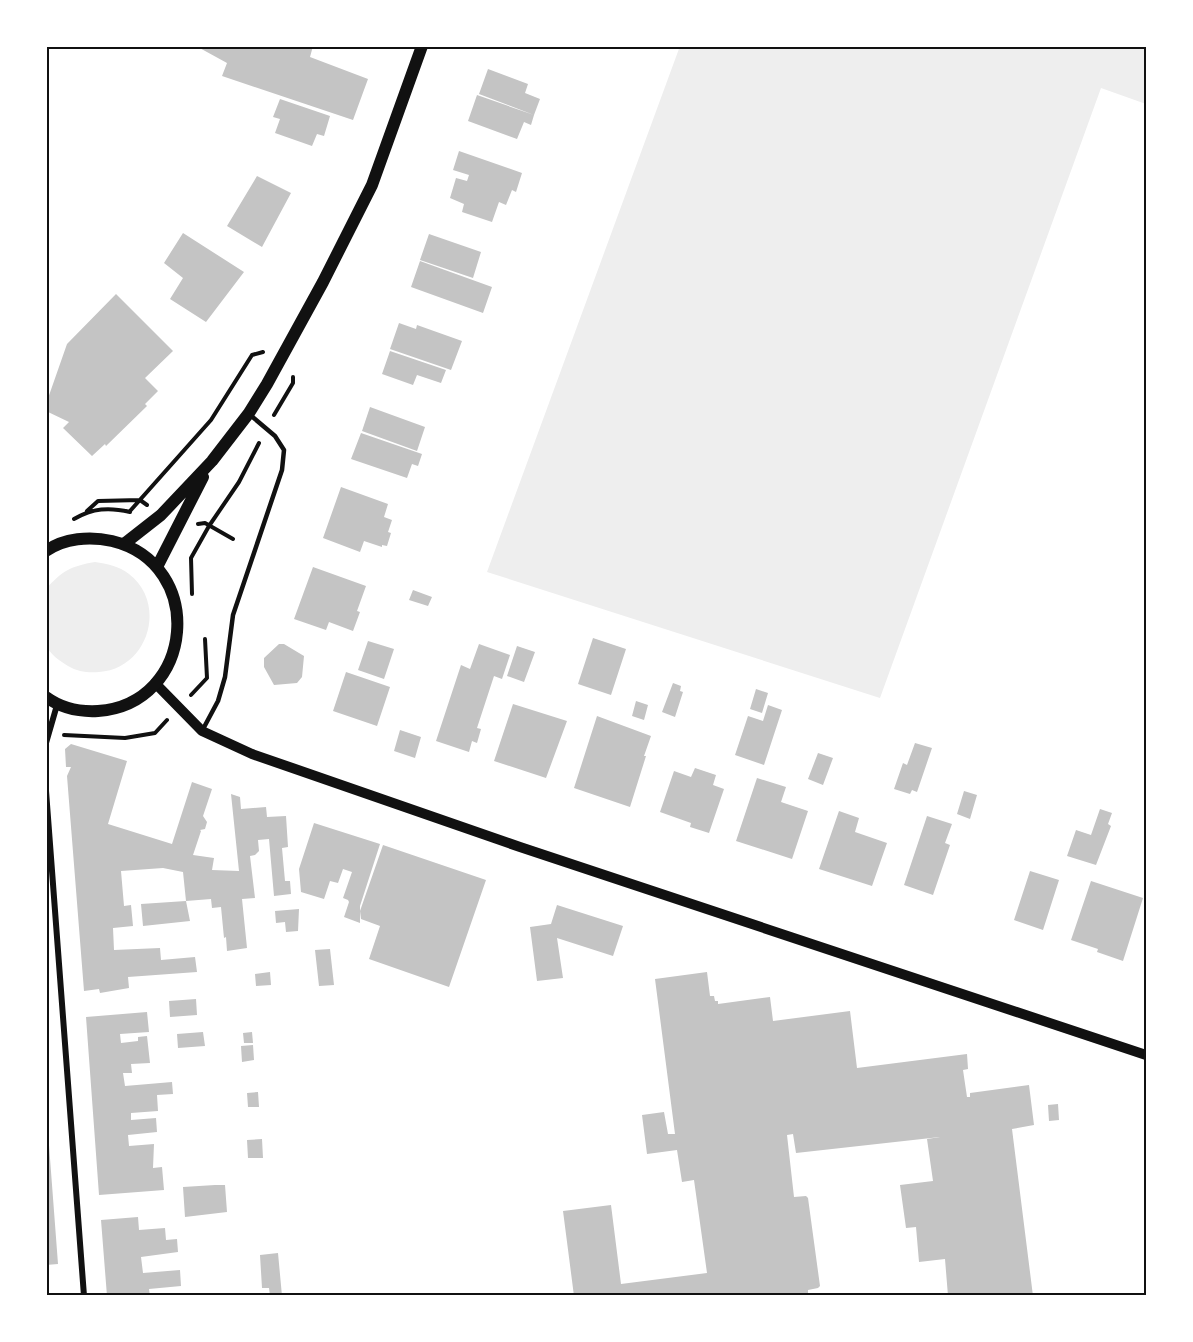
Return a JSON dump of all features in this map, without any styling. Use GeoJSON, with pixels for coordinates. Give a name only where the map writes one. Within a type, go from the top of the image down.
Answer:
{"type":"FeatureCollection","features":[{"type":"Feature","properties":{"kind":"main road"},"geometry":{"type":"LineString","coordinates":[[124,544],[161,514],[212,461],[249,413],[323,282],[358,214],[386,148],[422,46]]}},
{"type":"Feature","properties":{"kind":"main road"},"geometry":{"type":"LineString","coordinates":[[157,567],[176,526],[212,461]]}},
{"type":"Feature","properties":{"kind":"main road"},"geometry":{"type":"LineString","coordinates":[[46,551],[53,546],[82,538],[98,538],[124,544],[144,555],[157,567],[166,580],[177,608],[179,625],[174,655],[166,671],[136,701],[108,710],[86,712],[52,701]]}},
{"type":"Feature","properties":{"kind":"street"},"geometry":{"type":"LineString","coordinates":[[155,683],[202,731],[252,754],[497,839],[1146,1054]]}},
{"type":"Feature","properties":{"kind":"street"},"geometry":{"type":"LineString","coordinates":[[46,743],[52,701]]}},
{"type":"Feature","properties":{"kind":"street"},"geometry":{"type":"LineString","coordinates":[[46,791],[84,1296]]}},
{"type":"Feature","properties":{"kind":"lane"},"geometry":{"type":"LineString","coordinates":[[202,731],[218,701],[225,677],[236,607],[282,470],[284,450],[275,436],[249,413]]}},
{"type":"Feature","properties":{"kind":"path"},"geometry":{"type":"LineString","coordinates":[[130,512],[210,420],[252,356]]}},
{"type":"Feature","properties":{"kind":"path"},"geometry":{"type":"LineString","coordinates":[[191,558],[207,525],[239,482],[293,383]]}},
{"type":"Feature","properties":{"kind":"path"},"geometry":{"type":"LineString","coordinates":[[87,512],[98,501],[140,500],[161,514]]}},
{"type":"Feature","properties":{"kind":"path"},"geometry":{"type":"LineString","coordinates":[[207,525],[233,539]]}},
{"type":"Feature","properties":{"kind":"shaded area"},"geometry":{"type":"Polygon","coordinates":[[[680,46],[1146,47],[1146,104],[1101,88],[880,698],[487,572],[680,46]]]}},
{"type":"Feature","properties":{"kind":"shaded area"},"geometry":{"type":"Polygon","coordinates":[[[95,562],[117,567],[129,574],[141,587],[148,602],[150,617],[147,633],[140,648],[130,660],[116,668],[91,672],[72,668],[58,659],[46,644],[46,589],[67,570],[95,562]]]}},
{"type":"Feature","properties":{"kind":"building"},"geometry":{"type":"Polygon","coordinates":[[[196,46],[313,46],[310,57],[368,79],[353,120],[222,76],[227,63],[196,46]]]}},
{"type":"Feature","properties":{"kind":"building"},"geometry":{"type":"Polygon","coordinates":[[[488,69],[528,84],[525,93],[540,99],[534,115],[479,94],[488,69]]]}},
{"type":"Feature","properties":{"kind":"building"},"geometry":{"type":"Polygon","coordinates":[[[477,95],[534,115],[531,125],[524,122],[517,139],[468,121],[477,95]]]}},
{"type":"Feature","properties":{"kind":"building"},"geometry":{"type":"Polygon","coordinates":[[[280,99],[330,116],[324,136],[317,134],[312,146],[275,133],[280,119],[273,117],[280,99]]]}},
{"type":"Feature","properties":{"kind":"building"},"geometry":{"type":"Polygon","coordinates":[[[459,151],[522,173],[516,192],[512,190],[506,205],[499,202],[492,222],[462,212],[464,204],[450,198],[456,178],[467,181],[469,175],[453,170],[459,151]]]}},
{"type":"Feature","properties":{"kind":"building"},"geometry":{"type":"Polygon","coordinates":[[[257,176],[291,193],[262,247],[227,226],[257,176]]]}},
{"type":"Feature","properties":{"kind":"building"},"geometry":{"type":"Polygon","coordinates":[[[183,233],[244,272],[206,322],[170,299],[183,278],[164,263],[183,233]]]}},
{"type":"Feature","properties":{"kind":"building"},"geometry":{"type":"Polygon","coordinates":[[[429,234],[481,252],[473,278],[420,260],[429,234]]]}},
{"type":"Feature","properties":{"kind":"building"},"geometry":{"type":"Polygon","coordinates":[[[420,261],[492,287],[483,313],[411,287],[420,261]]]}},
{"type":"Feature","properties":{"kind":"building"},"geometry":{"type":"Polygon","coordinates":[[[116,294],[173,351],[145,378],[158,391],[145,404],[147,406],[106,446],[105,444],[92,456],[63,428],[69,422],[46,411],[46,404],[67,344],[116,294]]]}},
{"type":"Feature","properties":{"kind":"building"},"geometry":{"type":"Polygon","coordinates":[[[399,323],[416,329],[417,325],[462,341],[451,370],[390,349],[399,323]]]}},
{"type":"Feature","properties":{"kind":"building"},"geometry":{"type":"Polygon","coordinates":[[[390,351],[446,370],[441,383],[417,375],[413,385],[382,374],[390,351]]]}},
{"type":"Feature","properties":{"kind":"building"},"geometry":{"type":"Polygon","coordinates":[[[370,407],[425,427],[417,451],[362,431],[370,407]]]}},
{"type":"Feature","properties":{"kind":"building"},"geometry":{"type":"Polygon","coordinates":[[[361,433],[422,454],[418,466],[412,464],[407,478],[351,459],[361,433]]]}},
{"type":"Feature","properties":{"kind":"building"},"geometry":{"type":"Polygon","coordinates":[[[341,487],[388,504],[384,517],[392,520],[387,546],[382,545],[382,547],[364,541],[360,552],[323,538],[341,487]]]}},
{"type":"Feature","properties":{"kind":"building"},"geometry":{"type":"Polygon","coordinates":[[[313,567],[366,586],[353,631],[329,622],[326,630],[294,619],[313,567]]]}},
{"type":"Feature","properties":{"kind":"building"},"geometry":{"type":"Polygon","coordinates":[[[413,590],[432,597],[428,606],[409,600],[413,590]]]}},
{"type":"Feature","properties":{"kind":"building"},"geometry":{"type":"Polygon","coordinates":[[[593,638],[626,649],[611,695],[578,684],[593,638]]]}},
{"type":"Feature","properties":{"kind":"building"},"geometry":{"type":"Polygon","coordinates":[[[368,641],[394,649],[384,679],[358,670],[368,641]]]}},
{"type":"Feature","properties":{"kind":"building"},"geometry":{"type":"Polygon","coordinates":[[[279,644],[284,644],[304,656],[302,677],[297,683],[274,685],[264,667],[264,658],[279,644]]]}},
{"type":"Feature","properties":{"kind":"building"},"geometry":{"type":"Polygon","coordinates":[[[479,644],[510,655],[502,679],[494,676],[477,728],[481,729],[477,743],[472,741],[469,752],[436,741],[461,665],[470,669],[479,644]]]}},
{"type":"Feature","properties":{"kind":"building"},"geometry":{"type":"Polygon","coordinates":[[[517,646],[535,652],[524,682],[507,676],[517,646]]]}},
{"type":"Feature","properties":{"kind":"building"},"geometry":{"type":"Polygon","coordinates":[[[346,672],[390,687],[377,726],[333,711],[346,672]]]}},
{"type":"Feature","properties":{"kind":"building"},"geometry":{"type":"Polygon","coordinates":[[[673,683],[681,686],[680,691],[683,692],[675,717],[662,712],[673,683]]]}},
{"type":"Feature","properties":{"kind":"building"},"geometry":{"type":"Polygon","coordinates":[[[756,689],[768,693],[762,713],[750,709],[756,689]]]}},
{"type":"Feature","properties":{"kind":"building"},"geometry":{"type":"Polygon","coordinates":[[[636,701],[648,705],[644,720],[632,716],[636,701]]]}},
{"type":"Feature","properties":{"kind":"building"},"geometry":{"type":"Polygon","coordinates":[[[513,704],[567,721],[546,778],[494,761],[513,704]]]}},
{"type":"Feature","properties":{"kind":"building"},"geometry":{"type":"Polygon","coordinates":[[[768,705],[782,710],[764,765],[735,755],[748,716],[763,721],[768,705]]]}},
{"type":"Feature","properties":{"kind":"building"},"geometry":{"type":"Polygon","coordinates":[[[597,716],[651,736],[630,807],[574,788],[597,716]]]}},
{"type":"Feature","properties":{"kind":"building"},"geometry":{"type":"Polygon","coordinates":[[[400,730],[421,737],[415,758],[394,751],[400,730]]]}},
{"type":"Feature","properties":{"kind":"building"},"geometry":{"type":"Polygon","coordinates":[[[915,743],[932,748],[917,792],[912,790],[910,794],[894,789],[903,763],[907,765],[915,743]]]}},
{"type":"Feature","properties":{"kind":"building"},"geometry":{"type":"Polygon","coordinates":[[[71,744],[127,761],[108,824],[172,844],[192,782],[212,789],[203,816],[207,822],[205,829],[200,830],[193,855],[214,858],[212,870],[239,871],[231,794],[240,797],[241,809],[266,807],[267,817],[286,816],[288,847],[282,848],[285,881],[290,881],[291,894],[274,896],[269,839],[258,840],[259,851],[250,856],[255,898],[242,899],[247,948],[227,951],[221,907],[212,908],[211,899],[186,901],[183,872],[163,868],[121,871],[124,906],[131,905],[133,926],[113,928],[114,950],[160,948],[161,960],[195,957],[197,972],[128,977],[129,988],[100,993],[99,989],[84,991],[67,776],[71,767],[66,767],[65,749],[71,744]]]}},
{"type":"Feature","properties":{"kind":"building"},"geometry":{"type":"Polygon","coordinates":[[[818,753],[833,758],[823,785],[808,779],[818,753]]]}},
{"type":"Feature","properties":{"kind":"building"},"geometry":{"type":"Polygon","coordinates":[[[695,768],[716,775],[713,785],[724,789],[709,833],[690,827],[691,823],[660,812],[674,771],[691,777],[695,768]]]}},
{"type":"Feature","properties":{"kind":"building"},"geometry":{"type":"Polygon","coordinates":[[[757,778],[786,787],[781,802],[808,811],[792,859],[736,841],[757,778]]]}},
{"type":"Feature","properties":{"kind":"building"},"geometry":{"type":"Polygon","coordinates":[[[964,791],[977,795],[970,819],[957,814],[964,791]]]}},
{"type":"Feature","properties":{"kind":"building"},"geometry":{"type":"Polygon","coordinates":[[[1100,809],[1112,813],[1108,824],[1111,826],[1096,865],[1067,856],[1076,830],[1091,835],[1100,809]]]}},
{"type":"Feature","properties":{"kind":"building"},"geometry":{"type":"Polygon","coordinates":[[[839,811],[859,818],[855,832],[887,843],[872,886],[819,869],[839,811]]]}},
{"type":"Feature","properties":{"kind":"building"},"geometry":{"type":"Polygon","coordinates":[[[927,816],[952,824],[945,843],[950,845],[933,895],[904,885],[927,816]]]}},
{"type":"Feature","properties":{"kind":"building"},"geometry":{"type":"Polygon","coordinates":[[[314,823],[380,844],[360,906],[360,923],[344,917],[349,902],[343,898],[352,872],[343,869],[338,883],[330,881],[324,899],[301,892],[299,869],[314,823]]]}},
{"type":"Feature","properties":{"kind":"building"},"geometry":{"type":"Polygon","coordinates":[[[383,845],[486,880],[449,987],[369,959],[380,926],[361,919],[360,911],[383,845]]]}},
{"type":"Feature","properties":{"kind":"building"},"geometry":{"type":"Polygon","coordinates":[[[1030,871],[1059,880],[1043,930],[1014,920],[1030,871]]]}},
{"type":"Feature","properties":{"kind":"building"},"geometry":{"type":"Polygon","coordinates":[[[1091,881],[1143,898],[1123,961],[1071,940],[1091,881]]]}},
{"type":"Feature","properties":{"kind":"building"},"geometry":{"type":"Polygon","coordinates":[[[186,901],[190,921],[143,926],[141,904],[186,901]]]}},
{"type":"Feature","properties":{"kind":"building"},"geometry":{"type":"Polygon","coordinates":[[[557,905],[623,926],[613,956],[557,938],[563,978],[537,981],[530,927],[551,924],[557,905]]]}},
{"type":"Feature","properties":{"kind":"building"},"geometry":{"type":"Polygon","coordinates":[[[299,909],[298,931],[286,932],[285,922],[276,923],[275,911],[299,909]]]}},
{"type":"Feature","properties":{"kind":"building"},"geometry":{"type":"Polygon","coordinates":[[[330,949],[334,985],[319,986],[315,950],[330,949]]]}},
{"type":"Feature","properties":{"kind":"building"},"geometry":{"type":"Polygon","coordinates":[[[270,972],[271,985],[256,986],[255,974],[270,972]]]}},
{"type":"Feature","properties":{"kind":"building"},"geometry":{"type":"Polygon","coordinates":[[[707,972],[710,996],[714,996],[718,1004],[770,997],[773,1021],[850,1011],[857,1068],[967,1054],[968,1069],[963,1070],[967,1097],[970,1097],[970,1093],[1029,1085],[1034,1125],[1012,1129],[1033,1296],[948,1296],[945,1259],[919,1262],[916,1227],[906,1228],[900,1185],[933,1181],[927,1139],[940,1137],[796,1153],[793,1134],[787,1135],[794,1197],[806,1196],[808,1198],[820,1286],[808,1290],[808,1296],[574,1296],[563,1211],[611,1205],[621,1284],[707,1273],[694,1180],[682,1182],[677,1150],[647,1154],[642,1115],[664,1112],[668,1134],[675,1134],[655,979],[707,972]]]}},
{"type":"Feature","properties":{"kind":"building"},"geometry":{"type":"Polygon","coordinates":[[[196,999],[197,1015],[170,1017],[169,1001],[196,999]]]}},
{"type":"Feature","properties":{"kind":"building"},"geometry":{"type":"Polygon","coordinates":[[[147,1012],[149,1032],[120,1034],[121,1043],[138,1041],[138,1037],[147,1036],[150,1063],[131,1064],[132,1073],[123,1073],[125,1086],[172,1082],[173,1094],[157,1095],[158,1111],[131,1113],[131,1120],[156,1118],[157,1132],[128,1135],[129,1146],[154,1144],[153,1168],[162,1167],[164,1190],[99,1195],[86,1017],[147,1012]]]}},
{"type":"Feature","properties":{"kind":"building"},"geometry":{"type":"Polygon","coordinates":[[[203,1032],[205,1046],[178,1048],[177,1034],[203,1032]]]}},
{"type":"Feature","properties":{"kind":"building"},"geometry":{"type":"Polygon","coordinates":[[[252,1032],[253,1043],[244,1043],[243,1033],[252,1032]]]}},
{"type":"Feature","properties":{"kind":"building"},"geometry":{"type":"Polygon","coordinates":[[[253,1045],[254,1060],[242,1062],[241,1046],[253,1045]]]}},
{"type":"Feature","properties":{"kind":"building"},"geometry":{"type":"Polygon","coordinates":[[[258,1092],[259,1107],[248,1107],[247,1093],[258,1092]]]}},
{"type":"Feature","properties":{"kind":"building"},"geometry":{"type":"Polygon","coordinates":[[[1058,1104],[1059,1120],[1049,1121],[1048,1105],[1058,1104]]]}},
{"type":"Feature","properties":{"kind":"building"},"geometry":{"type":"Polygon","coordinates":[[[48,1132],[58,1264],[46,1265],[46,1133],[48,1132]]]}},
{"type":"Feature","properties":{"kind":"building"},"geometry":{"type":"Polygon","coordinates":[[[262,1139],[263,1158],[248,1158],[247,1140],[262,1139]]]}},
{"type":"Feature","properties":{"kind":"building"},"geometry":{"type":"Polygon","coordinates":[[[225,1185],[227,1212],[185,1217],[183,1187],[225,1185]]]}},
{"type":"Feature","properties":{"kind":"building"},"geometry":{"type":"Polygon","coordinates":[[[138,1217],[139,1230],[165,1228],[166,1240],[177,1239],[178,1252],[141,1257],[143,1273],[180,1270],[181,1286],[149,1289],[150,1296],[107,1296],[101,1220],[138,1217]]]}},
{"type":"Feature","properties":{"kind":"building"},"geometry":{"type":"Polygon","coordinates":[[[278,1253],[282,1296],[270,1296],[269,1288],[262,1288],[260,1255],[278,1253]]]}}]}
